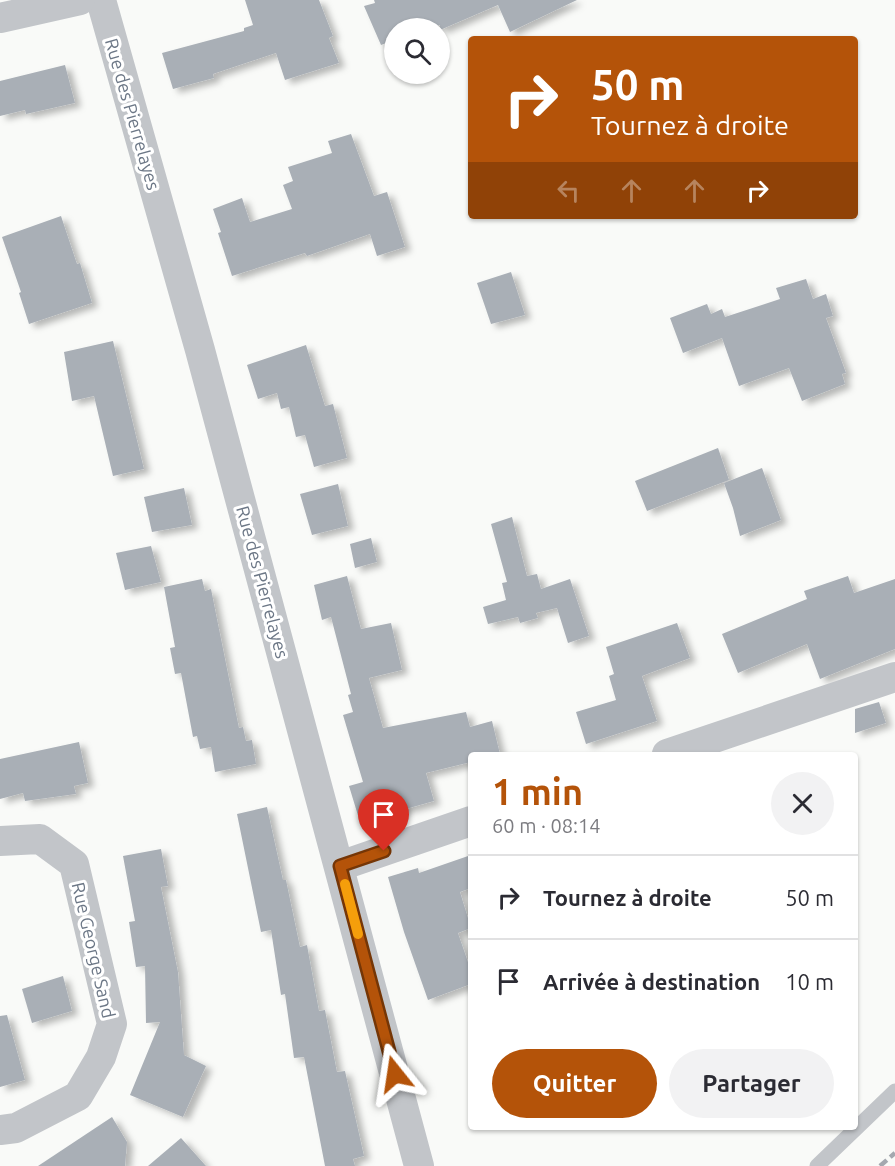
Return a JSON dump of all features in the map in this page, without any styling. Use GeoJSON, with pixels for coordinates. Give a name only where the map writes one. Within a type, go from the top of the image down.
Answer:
{"type":"FeatureCollection","features":[{"type":"Feature","properties":{"kind":"street"},"geometry":{"type":"LineString","coordinates":[[0,18],[80,0]]}},
{"type":"Feature","properties":{"kind":"street","name":"Rue des Pierrelayes"},"geometry":{"type":"LineString","coordinates":[[100,0],[200,350],[420,1166]]}},
{"type":"Feature","properties":{"kind":"street"},"geometry":{"type":"LineString","coordinates":[[673,752],[895,677]]}},
{"type":"Feature","properties":{"kind":"street"},"geometry":{"type":"LineString","coordinates":[[340,866],[468,822]]}},
{"type":"Feature","properties":{"kind":"street","name":"Rue George Sand"},"geometry":{"type":"LineString","coordinates":[[0,842],[40,839],[74,864],[112,1024],[101,1057],[78,1096],[16,1128],[0,1131]]}},
{"type":"Feature","properties":{"kind":"lane"},"geometry":{"type":"LineString","coordinates":[[858,1127],[895,1091]]}},
{"type":"Feature","properties":{"kind":"lane"},"geometry":{"type":"LineString","coordinates":[[817,1166],[854,1130]]}},
{"type":"Feature","properties":{"kind":"building"},"geometry":{"type":"Polygon","coordinates":[[[245,0],[319,0],[333,36],[329,38],[339,63],[285,80],[276,53],[213,74],[214,78],[173,89],[162,53],[244,31],[244,28],[253,25],[245,0]]]}},
{"type":"Feature","properties":{"kind":"building"},"geometry":{"type":"Polygon","coordinates":[[[374,0],[577,0],[510,32],[498,5],[450,26],[450,18],[384,18],[384,44],[381,45],[364,6],[375,3],[374,0]]]}},
{"type":"Feature","properties":{"kind":"building"},"geometry":{"type":"Polygon","coordinates":[[[65,65],[75,103],[26,114],[25,110],[0,116],[0,81],[65,65]]]}},
{"type":"Feature","properties":{"kind":"building"},"geometry":{"type":"Polygon","coordinates":[[[351,134],[374,196],[387,192],[405,247],[377,256],[370,234],[307,256],[305,253],[232,276],[213,209],[242,198],[250,222],[292,209],[283,185],[293,181],[288,167],[332,153],[328,141],[351,134]]]}},
{"type":"Feature","properties":{"kind":"building"},"geometry":{"type":"Polygon","coordinates":[[[61,216],[77,264],[80,263],[92,303],[29,324],[19,293],[21,292],[2,237],[61,216]]]}},
{"type":"Feature","properties":{"kind":"building"},"geometry":{"type":"Polygon","coordinates":[[[511,272],[525,315],[491,324],[477,283],[511,272]]]}},
{"type":"Feature","properties":{"kind":"building"},"geometry":{"type":"Polygon","coordinates":[[[806,279],[813,299],[826,294],[833,316],[826,318],[846,373],[842,374],[845,384],[802,401],[789,368],[739,386],[722,338],[683,353],[670,318],[707,304],[711,314],[722,309],[725,317],[780,299],[776,288],[806,279]]]}},
{"type":"Feature","properties":{"kind":"building"},"geometry":{"type":"Polygon","coordinates":[[[113,341],[144,469],[113,476],[94,396],[72,401],[64,352],[113,341]]]}},
{"type":"Feature","properties":{"kind":"building"},"geometry":{"type":"Polygon","coordinates":[[[306,345],[325,406],[333,404],[347,458],[314,467],[305,435],[296,437],[289,407],[281,409],[277,393],[258,399],[247,365],[306,345]]]}},
{"type":"Feature","properties":{"kind":"building"},"geometry":{"type":"Polygon","coordinates":[[[718,448],[729,480],[647,511],[635,481],[718,448]]]}},
{"type":"Feature","properties":{"kind":"building"},"geometry":{"type":"Polygon","coordinates":[[[762,468],[781,520],[740,536],[724,483],[762,468]]]}},
{"type":"Feature","properties":{"kind":"building"},"geometry":{"type":"Polygon","coordinates":[[[338,484],[348,526],[312,535],[300,494],[338,484]]]}},
{"type":"Feature","properties":{"kind":"building"},"geometry":{"type":"Polygon","coordinates":[[[184,488],[192,525],[152,532],[144,497],[184,488]]]}},
{"type":"Feature","properties":{"kind":"building"},"geometry":{"type":"Polygon","coordinates":[[[512,517],[527,576],[537,574],[541,589],[570,579],[589,636],[568,643],[557,608],[536,613],[538,618],[520,623],[518,617],[488,624],[483,607],[506,600],[502,583],[507,582],[491,524],[512,517]]]}},
{"type":"Feature","properties":{"kind":"building"},"geometry":{"type":"Polygon","coordinates":[[[371,538],[377,562],[355,568],[350,544],[371,538]]]}},
{"type":"Feature","properties":{"kind":"building"},"geometry":{"type":"Polygon","coordinates":[[[151,546],[161,582],[125,590],[116,553],[151,546]]]}},
{"type":"Feature","properties":{"kind":"building"},"geometry":{"type":"Polygon","coordinates":[[[347,576],[361,629],[391,623],[402,670],[369,678],[383,728],[466,712],[470,727],[492,721],[500,752],[468,752],[468,763],[426,773],[434,801],[360,822],[349,786],[363,782],[343,715],[353,712],[348,695],[351,694],[331,617],[322,620],[314,585],[347,576]]]}},
{"type":"Feature","properties":{"kind":"building"},"geometry":{"type":"Polygon","coordinates":[[[848,576],[854,593],[895,579],[895,649],[820,679],[807,644],[738,673],[722,634],[807,599],[804,591],[848,576]]]}},
{"type":"Feature","properties":{"kind":"building"},"geometry":{"type":"Polygon","coordinates":[[[202,579],[205,591],[211,589],[239,728],[243,727],[246,741],[252,740],[256,764],[215,772],[211,747],[200,749],[197,736],[193,737],[181,673],[175,674],[170,648],[175,647],[164,587],[202,579]]]}},
{"type":"Feature","properties":{"kind":"building"},"geometry":{"type":"Polygon","coordinates":[[[677,623],[690,658],[642,676],[657,721],[586,744],[576,712],[616,700],[609,676],[614,674],[606,647],[677,623]]]}},
{"type":"Feature","properties":{"kind":"building"},"geometry":{"type":"Polygon","coordinates":[[[879,702],[886,723],[855,733],[855,709],[879,702]]]}},
{"type":"Feature","properties":{"kind":"building"},"geometry":{"type":"Polygon","coordinates":[[[79,742],[88,783],[74,786],[76,794],[25,801],[23,793],[0,799],[0,759],[79,742]]]}},
{"type":"Feature","properties":{"kind":"building"},"geometry":{"type":"Polygon","coordinates":[[[267,807],[300,947],[307,945],[319,1011],[325,1010],[337,1072],[345,1071],[364,1156],[353,1159],[355,1166],[325,1166],[304,1057],[294,1058],[285,994],[281,995],[271,930],[261,932],[237,814],[267,807]]]}},
{"type":"Feature","properties":{"kind":"building"},"geometry":{"type":"Polygon","coordinates":[[[161,849],[168,886],[161,887],[178,972],[184,1055],[206,1066],[183,1117],[130,1095],[160,1022],[146,1023],[145,966],[136,967],[129,922],[135,921],[123,856],[161,849]]]}},
{"type":"Feature","properties":{"kind":"building"},"geometry":{"type":"Polygon","coordinates":[[[468,856],[468,889],[460,892],[468,918],[468,929],[458,933],[468,962],[468,985],[428,1000],[388,877],[418,868],[419,873],[468,856]]]}},
{"type":"Feature","properties":{"kind":"building"},"geometry":{"type":"Polygon","coordinates":[[[63,976],[72,1011],[32,1023],[22,989],[63,976]]]}},
{"type":"Feature","properties":{"kind":"building"},"geometry":{"type":"Polygon","coordinates":[[[7,1015],[25,1080],[0,1087],[0,1016],[7,1015]]]}},
{"type":"Feature","properties":{"kind":"building"},"geometry":{"type":"Polygon","coordinates":[[[112,1117],[127,1142],[125,1166],[38,1166],[112,1117]]]}},
{"type":"Feature","properties":{"kind":"building"},"geometry":{"type":"Polygon","coordinates":[[[181,1138],[206,1166],[148,1166],[181,1138]]]}},
{"type":"Feature","properties":{"kind":"railway"},"geometry":{"type":"LineString","coordinates":[[880,1166],[895,1153]]}},
{"type":"Feature","properties":{"kind":"slow traffic"},"geometry":{"type":"LineString","coordinates":[[345,884],[358,934]]}},
{"type":"Feature","properties":{"kind":"route"},"geometry":{"type":"LineString","coordinates":[[384,851],[340,866],[395,1074]]}}]}
